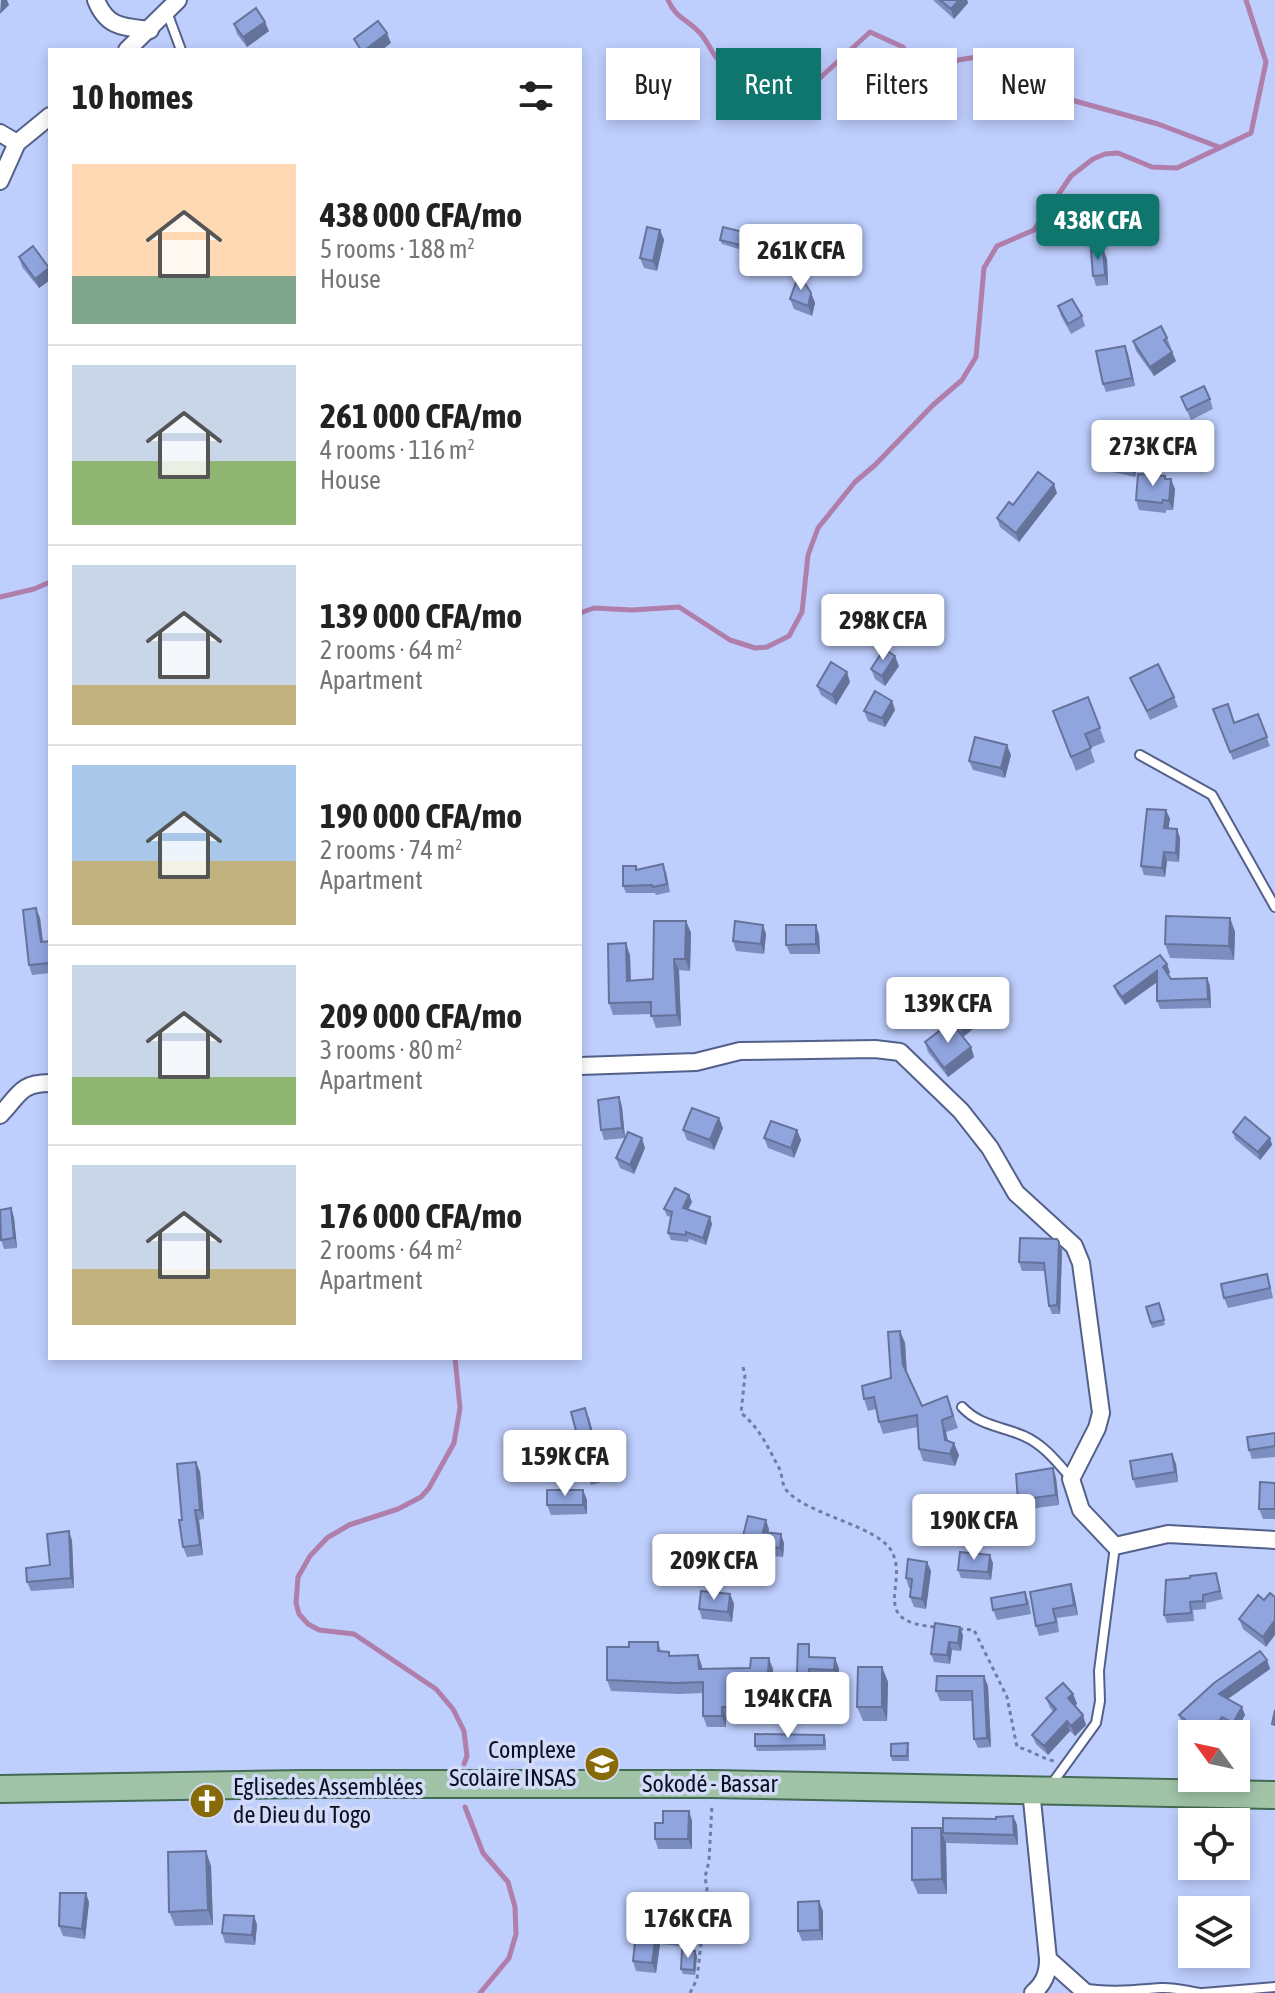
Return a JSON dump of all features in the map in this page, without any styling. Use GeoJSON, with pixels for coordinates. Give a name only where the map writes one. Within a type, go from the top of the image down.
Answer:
{"type":"FeatureCollection","features":[{"type":"Feature","properties":{"kind":"main road","name":"Sokodé - Bassar"},"geometry":{"type":"LineString","coordinates":[[0,1789],[305,1784],[713,1784],[1275,1795]]}},
{"type":"Feature","properties":{"kind":"street"},"geometry":{"type":"LineString","coordinates":[[96,0],[101,14],[120,27],[150,30]]}},
{"type":"Feature","properties":{"kind":"street"},"geometry":{"type":"LineString","coordinates":[[129,48],[173,6]]}},
{"type":"Feature","properties":{"kind":"street"},"geometry":{"type":"LineString","coordinates":[[0,181],[17,143],[48,118]]}},
{"type":"Feature","properties":{"kind":"street"},"geometry":{"type":"LineString","coordinates":[[0,133],[17,143]]}},
{"type":"Feature","properties":{"kind":"street"},"geometry":{"type":"LineString","coordinates":[[582,1066],[696,1062],[740,1051],[875,1049],[900,1052],[961,1111],[990,1148],[1016,1193],[1074,1246],[1081,1263],[1101,1413],[1097,1428],[1071,1479],[1081,1510],[1115,1546],[1168,1534],[1275,1540]]}},
{"type":"Feature","properties":{"kind":"street"},"geometry":{"type":"LineString","coordinates":[[0,1115],[21,1089],[35,1083],[48,1083]]}},
{"type":"Feature","properties":{"kind":"street"},"geometry":{"type":"LineString","coordinates":[[1033,1993],[1048,1973],[1039,1790]]}},
{"type":"Feature","properties":{"kind":"street"},"geometry":{"type":"LineString","coordinates":[[1048,1959],[1084,1990]]}},
{"type":"Feature","properties":{"kind":"lane"},"geometry":{"type":"LineString","coordinates":[[173,6],[181,48]]}},
{"type":"Feature","properties":{"kind":"lane"},"geometry":{"type":"LineString","coordinates":[[1140,755],[1212,795],[1275,907]]}},
{"type":"Feature","properties":{"kind":"lane"},"geometry":{"type":"LineString","coordinates":[[962,1407],[973,1418],[1024,1436],[1049,1453],[1071,1479]]}},
{"type":"Feature","properties":{"kind":"lane"},"geometry":{"type":"LineString","coordinates":[[1039,1790],[1064,1768],[1096,1723],[1100,1701],[1099,1671],[1115,1546]]}},
{"type":"Feature","properties":{"kind":"lane"},"geometry":{"type":"LineString","coordinates":[[1084,1990],[1164,1988],[1201,1993],[1275,1987]]}},
{"type":"Feature","properties":{"kind":"path"},"geometry":{"type":"LineString","coordinates":[[743,1367],[741,1413],[764,1440],[787,1491],[818,1511],[881,1539],[892,1550],[896,1562],[894,1590],[896,1607],[902,1618],[913,1626],[943,1628]]}},
{"type":"Feature","properties":{"kind":"path"},"geometry":{"type":"LineString","coordinates":[[958,1629],[974,1630],[1007,1697],[1017,1747],[1032,1750],[1039,1757],[1055,1761],[1064,1768]]}},
{"type":"Feature","properties":{"kind":"path"},"geometry":{"type":"LineString","coordinates":[[690,1993],[697,1979],[707,1889],[705,1877],[709,1861],[713,1784]]}},
{"type":"Feature","properties":{"kind":"building"},"geometry":{"type":"Polygon","coordinates":[[[940,0],[959,0],[951,9],[940,0]]]}},
{"type":"Feature","properties":{"kind":"building"},"geometry":{"type":"Polygon","coordinates":[[[256,8],[265,22],[243,37],[234,24],[256,8]]]}},
{"type":"Feature","properties":{"kind":"building"},"geometry":{"type":"Polygon","coordinates":[[[378,21],[387,33],[368,48],[360,48],[354,39],[378,21]]]}},
{"type":"Feature","properties":{"kind":"building"},"geometry":{"type":"Polygon","coordinates":[[[647,227],[660,230],[653,261],[640,258],[647,227]]]}},
{"type":"Feature","properties":{"kind":"building"},"geometry":{"type":"Polygon","coordinates":[[[723,227],[743,232],[740,245],[720,240],[723,227]]]}},
{"type":"Feature","properties":{"kind":"building"},"geometry":{"type":"Polygon","coordinates":[[[33,246],[48,269],[35,279],[19,257],[33,246]]]}},
{"type":"Feature","properties":{"kind":"building"},"geometry":{"type":"Polygon","coordinates":[[[1103,249],[1105,275],[1093,276],[1091,250],[1103,249]]]}},
{"type":"Feature","properties":{"kind":"building"},"geometry":{"type":"Polygon","coordinates":[[[799,274],[811,293],[808,306],[790,299],[799,274]]]}},
{"type":"Feature","properties":{"kind":"building"},"geometry":{"type":"Polygon","coordinates":[[[1072,299],[1082,316],[1068,324],[1058,306],[1072,299]]]}},
{"type":"Feature","properties":{"kind":"building"},"geometry":{"type":"Polygon","coordinates":[[[1161,326],[1167,338],[1164,340],[1172,352],[1150,367],[1133,341],[1161,326]]]}},
{"type":"Feature","properties":{"kind":"building"},"geometry":{"type":"Polygon","coordinates":[[[1125,346],[1132,378],[1103,384],[1096,351],[1125,346]]]}},
{"type":"Feature","properties":{"kind":"building"},"geometry":{"type":"Polygon","coordinates":[[[1204,386],[1210,399],[1187,410],[1181,397],[1204,386]]]}},
{"type":"Feature","properties":{"kind":"building"},"geometry":{"type":"Polygon","coordinates":[[[1110,437],[1136,442],[1131,467],[1105,462],[1110,437]]]}},
{"type":"Feature","properties":{"kind":"building"},"geometry":{"type":"Polygon","coordinates":[[[1038,472],[1054,484],[1016,533],[997,518],[1009,502],[1013,505],[1038,472]]]}},
{"type":"Feature","properties":{"kind":"building"},"geometry":{"type":"Polygon","coordinates":[[[1138,474],[1171,479],[1169,501],[1136,500],[1138,474]]]}},
{"type":"Feature","properties":{"kind":"building"},"geometry":{"type":"Polygon","coordinates":[[[884,649],[895,656],[882,676],[871,669],[884,649]]]}},
{"type":"Feature","properties":{"kind":"building"},"geometry":{"type":"Polygon","coordinates":[[[831,662],[847,672],[832,695],[817,686],[831,662]]]}},
{"type":"Feature","properties":{"kind":"building"},"geometry":{"type":"Polygon","coordinates":[[[1158,664],[1174,697],[1147,711],[1130,678],[1158,664]]]}},
{"type":"Feature","properties":{"kind":"building"},"geometry":{"type":"Polygon","coordinates":[[[875,691],[892,701],[882,718],[864,711],[875,691]]]}},
{"type":"Feature","properties":{"kind":"building"},"geometry":{"type":"Polygon","coordinates":[[[1088,697],[1100,728],[1085,734],[1091,748],[1071,757],[1053,711],[1088,697]]]}},
{"type":"Feature","properties":{"kind":"building"},"geometry":{"type":"Polygon","coordinates":[[[1228,704],[1234,723],[1258,714],[1267,737],[1230,752],[1213,709],[1228,704]]]}},
{"type":"Feature","properties":{"kind":"building"},"geometry":{"type":"Polygon","coordinates":[[[975,737],[1007,745],[1001,768],[969,761],[975,737]]]}},
{"type":"Feature","properties":{"kind":"building"},"geometry":{"type":"Polygon","coordinates":[[[1147,809],[1166,810],[1164,828],[1177,829],[1176,853],[1164,852],[1162,868],[1141,866],[1147,809]]]}},
{"type":"Feature","properties":{"kind":"building"},"geometry":{"type":"Polygon","coordinates":[[[663,864],[667,884],[623,886],[623,866],[636,866],[636,870],[663,864]]]}},
{"type":"Feature","properties":{"kind":"building"},"geometry":{"type":"Polygon","coordinates":[[[36,908],[41,942],[48,941],[48,963],[29,965],[23,910],[36,908]]]}},
{"type":"Feature","properties":{"kind":"building"},"geometry":{"type":"Polygon","coordinates":[[[1166,916],[1230,918],[1229,946],[1165,944],[1166,916]]]}},
{"type":"Feature","properties":{"kind":"building"},"geometry":{"type":"Polygon","coordinates":[[[654,921],[686,921],[685,959],[674,959],[677,1015],[651,1016],[651,1002],[609,1003],[608,944],[626,943],[627,981],[653,979],[654,921]]]}},
{"type":"Feature","properties":{"kind":"building"},"geometry":{"type":"Polygon","coordinates":[[[735,921],[763,925],[761,944],[733,941],[735,921]]]}},
{"type":"Feature","properties":{"kind":"building"},"geometry":{"type":"Polygon","coordinates":[[[786,925],[816,925],[816,944],[786,945],[786,925]]]}},
{"type":"Feature","properties":{"kind":"building"},"geometry":{"type":"Polygon","coordinates":[[[1160,955],[1167,964],[1163,967],[1171,979],[1207,978],[1208,999],[1157,1001],[1157,971],[1122,997],[1114,986],[1160,955]]]}},
{"type":"Feature","properties":{"kind":"building"},"geometry":{"type":"Polygon","coordinates":[[[971,1001],[979,1011],[960,1027],[951,1017],[971,1001]]]}},
{"type":"Feature","properties":{"kind":"building"},"geometry":{"type":"Polygon","coordinates":[[[951,1022],[971,1047],[944,1068],[925,1042],[951,1022]]]}},
{"type":"Feature","properties":{"kind":"building"},"geometry":{"type":"Polygon","coordinates":[[[619,1097],[622,1128],[601,1130],[598,1100],[619,1097]]]}},
{"type":"Feature","properties":{"kind":"building"},"geometry":{"type":"Polygon","coordinates":[[[692,1108],[719,1118],[710,1140],[683,1130],[692,1108]]]}},
{"type":"Feature","properties":{"kind":"building"},"geometry":{"type":"Polygon","coordinates":[[[1245,1117],[1270,1138],[1258,1152],[1233,1132],[1245,1117]]]}},
{"type":"Feature","properties":{"kind":"building"},"geometry":{"type":"Polygon","coordinates":[[[771,1121],[797,1130],[791,1148],[764,1138],[771,1121]]]}},
{"type":"Feature","properties":{"kind":"building"},"geometry":{"type":"Polygon","coordinates":[[[628,1132],[642,1138],[630,1165],[616,1158],[628,1132]]]}},
{"type":"Feature","properties":{"kind":"building"},"geometry":{"type":"Polygon","coordinates":[[[675,1188],[689,1195],[683,1208],[710,1217],[703,1238],[686,1232],[686,1235],[668,1233],[672,1212],[664,1209],[675,1188]]]}},
{"type":"Feature","properties":{"kind":"building"},"geometry":{"type":"Polygon","coordinates":[[[11,1208],[14,1238],[1,1240],[0,1210],[11,1208]]]}},
{"type":"Feature","properties":{"kind":"building"},"geometry":{"type":"Polygon","coordinates":[[[1020,1238],[1057,1239],[1059,1242],[1057,1305],[1049,1306],[1044,1263],[1019,1262],[1020,1238]]]}},
{"type":"Feature","properties":{"kind":"building"},"geometry":{"type":"Polygon","coordinates":[[[1267,1274],[1270,1288],[1224,1298],[1221,1284],[1267,1274]]]}},
{"type":"Feature","properties":{"kind":"building"},"geometry":{"type":"Polygon","coordinates":[[[1159,1303],[1164,1320],[1151,1323],[1146,1307],[1159,1303]]]}},
{"type":"Feature","properties":{"kind":"building"},"geometry":{"type":"Polygon","coordinates":[[[900,1331],[903,1365],[922,1406],[947,1396],[953,1416],[942,1420],[945,1440],[954,1443],[950,1454],[919,1449],[917,1415],[879,1422],[874,1397],[864,1399],[862,1386],[891,1378],[888,1332],[900,1331]]]}},
{"type":"Feature","properties":{"kind":"building"},"geometry":{"type":"Polygon","coordinates":[[[585,1408],[602,1472],[588,1476],[571,1412],[585,1408]]]}},
{"type":"Feature","properties":{"kind":"building"},"geometry":{"type":"Polygon","coordinates":[[[1275,1433],[1275,1446],[1249,1450],[1247,1437],[1275,1433]]]}},
{"type":"Feature","properties":{"kind":"building"},"geometry":{"type":"Polygon","coordinates":[[[1172,1454],[1175,1472],[1133,1479],[1130,1461],[1172,1454]]]}},
{"type":"Feature","properties":{"kind":"building"},"geometry":{"type":"Polygon","coordinates":[[[196,1462],[200,1510],[195,1510],[200,1545],[183,1547],[177,1464],[196,1462]]]}},
{"type":"Feature","properties":{"kind":"building"},"geometry":{"type":"Polygon","coordinates":[[[1053,1468],[1056,1495],[1018,1500],[1016,1474],[1053,1468]]]}},
{"type":"Feature","properties":{"kind":"building"},"geometry":{"type":"Polygon","coordinates":[[[1260,1482],[1275,1483],[1275,1509],[1259,1509],[1260,1482]]]}},
{"type":"Feature","properties":{"kind":"building"},"geometry":{"type":"Polygon","coordinates":[[[547,1490],[583,1490],[583,1505],[547,1505],[547,1490]]]}},
{"type":"Feature","properties":{"kind":"building"},"geometry":{"type":"Polygon","coordinates":[[[748,1516],[766,1520],[763,1532],[781,1534],[780,1548],[759,1546],[756,1560],[738,1556],[748,1516]]]}},
{"type":"Feature","properties":{"kind":"building"},"geometry":{"type":"Polygon","coordinates":[[[69,1531],[71,1578],[27,1582],[26,1568],[50,1565],[47,1534],[69,1531]]]}},
{"type":"Feature","properties":{"kind":"building"},"geometry":{"type":"Polygon","coordinates":[[[960,1552],[990,1555],[988,1572],[958,1570],[960,1552]]]}},
{"type":"Feature","properties":{"kind":"building"},"geometry":{"type":"Polygon","coordinates":[[[908,1559],[927,1562],[922,1599],[910,1597],[912,1579],[906,1578],[908,1559]]]}},
{"type":"Feature","properties":{"kind":"building"},"geometry":{"type":"Polygon","coordinates":[[[1216,1573],[1220,1591],[1203,1595],[1203,1601],[1190,1602],[1191,1613],[1164,1615],[1166,1580],[1216,1573]]]}},
{"type":"Feature","properties":{"kind":"building"},"geometry":{"type":"Polygon","coordinates":[[[1071,1584],[1074,1605],[1053,1609],[1056,1622],[1036,1626],[1030,1592],[1071,1584]]]}},
{"type":"Feature","properties":{"kind":"building"},"geometry":{"type":"Polygon","coordinates":[[[701,1591],[730,1594],[728,1612],[699,1609],[701,1591]]]}},
{"type":"Feature","properties":{"kind":"building"},"geometry":{"type":"Polygon","coordinates":[[[1025,1592],[1027,1604],[993,1610],[991,1598],[1025,1592]]]}},
{"type":"Feature","properties":{"kind":"building"},"geometry":{"type":"Polygon","coordinates":[[[1270,1593],[1275,1597],[1275,1620],[1263,1637],[1239,1619],[1258,1595],[1264,1600],[1270,1593]]]}},
{"type":"Feature","properties":{"kind":"building"},"geometry":{"type":"Polygon","coordinates":[[[935,1623],[960,1627],[958,1643],[949,1642],[947,1655],[931,1654],[935,1623]]]}},
{"type":"Feature","properties":{"kind":"building"},"geometry":{"type":"Polygon","coordinates":[[[629,1642],[658,1642],[658,1651],[669,1652],[669,1656],[698,1655],[699,1669],[750,1668],[751,1658],[769,1658],[768,1673],[797,1673],[798,1644],[809,1644],[809,1657],[835,1658],[834,1670],[809,1669],[809,1700],[790,1700],[790,1693],[743,1691],[743,1707],[722,1707],[722,1716],[703,1716],[703,1682],[607,1680],[607,1647],[629,1647],[629,1642]]]}},
{"type":"Feature","properties":{"kind":"building"},"geometry":{"type":"Polygon","coordinates":[[[1260,1651],[1267,1660],[1219,1694],[1242,1707],[1235,1720],[1222,1717],[1220,1720],[1185,1720],[1179,1715],[1214,1683],[1260,1651]]]}},
{"type":"Feature","properties":{"kind":"building"},"geometry":{"type":"Polygon","coordinates":[[[858,1667],[882,1667],[882,1707],[857,1707],[858,1667]]]}},
{"type":"Feature","properties":{"kind":"building"},"geometry":{"type":"Polygon","coordinates":[[[937,1676],[984,1676],[987,1738],[974,1739],[972,1691],[936,1691],[937,1676]]]}},
{"type":"Feature","properties":{"kind":"building"},"geometry":{"type":"Polygon","coordinates":[[[1063,1683],[1073,1694],[1068,1698],[1083,1715],[1071,1726],[1067,1721],[1044,1746],[1032,1735],[1056,1709],[1046,1698],[1063,1683]]]}},
{"type":"Feature","properties":{"kind":"building"},"geometry":{"type":"Polygon","coordinates":[[[755,1734],[824,1735],[824,1745],[755,1746],[755,1734]]]}},
{"type":"Feature","properties":{"kind":"building"},"geometry":{"type":"Polygon","coordinates":[[[908,1743],[907,1756],[891,1756],[891,1744],[908,1743]]]}},
{"type":"Feature","properties":{"kind":"building"},"geometry":{"type":"Polygon","coordinates":[[[663,1811],[689,1811],[688,1839],[655,1839],[655,1823],[663,1823],[663,1811]]]}},
{"type":"Feature","properties":{"kind":"building"},"geometry":{"type":"Polygon","coordinates":[[[1013,1816],[1014,1835],[943,1833],[943,1818],[996,1819],[1013,1816]]]}},
{"type":"Feature","properties":{"kind":"building"},"geometry":{"type":"Polygon","coordinates":[[[912,1828],[941,1828],[942,1879],[912,1880],[912,1828]]]}},
{"type":"Feature","properties":{"kind":"building"},"geometry":{"type":"Polygon","coordinates":[[[206,1851],[208,1910],[169,1912],[168,1852],[206,1851]]]}},
{"type":"Feature","properties":{"kind":"building"},"geometry":{"type":"Polygon","coordinates":[[[60,1893],[86,1893],[82,1929],[59,1926],[60,1893]]]}},
{"type":"Feature","properties":{"kind":"building"},"geometry":{"type":"Polygon","coordinates":[[[819,1901],[820,1930],[798,1931],[798,1902],[819,1901]]]}},
{"type":"Feature","properties":{"kind":"building"},"geometry":{"type":"Polygon","coordinates":[[[224,1915],[254,1916],[252,1935],[222,1933],[224,1915]]]}},
{"type":"Feature","properties":{"kind":"building"},"geometry":{"type":"Polygon","coordinates":[[[638,1915],[688,1921],[686,1937],[656,1934],[652,1963],[633,1961],[638,1915]]]}},
{"type":"Feature","properties":{"kind":"building"},"geometry":{"type":"Polygon","coordinates":[[[682,1950],[695,1951],[694,1970],[681,1969],[682,1950]]]}},
{"type":"Feature","properties":{"kind":"waterway"},"geometry":{"type":"LineString","coordinates":[[668,0],[678,14],[701,34],[724,66],[745,80],[758,84],[783,89],[808,89],[870,32],[903,47],[916,67],[927,73],[939,71],[958,60],[983,56],[1004,68],[1032,93],[1057,96],[1158,124],[1219,147]]}},
{"type":"Feature","properties":{"kind":"waterway"},"geometry":{"type":"LineString","coordinates":[[582,612],[594,608],[632,610],[679,607],[730,640],[755,648],[767,647],[789,636],[802,612],[808,555],[818,528],[855,482],[962,380],[976,357],[984,268],[997,246],[1034,230],[1071,176],[1093,159],[1118,153],[1152,167],[1177,168],[1251,133],[1266,62],[1246,0]]}},
{"type":"Feature","properties":{"kind":"waterway"},"geometry":{"type":"LineString","coordinates":[[0,597],[48,583]]}},
{"type":"Feature","properties":{"kind":"waterway"},"geometry":{"type":"LineString","coordinates":[[455,1360],[460,1408],[454,1443],[429,1488],[421,1497],[398,1509],[349,1525],[327,1538],[310,1556],[298,1577],[296,1603],[299,1614],[308,1624],[319,1630],[354,1634],[436,1689],[453,1709],[464,1731],[467,1756],[464,1764]]}},
{"type":"Feature","properties":{"kind":"waterway"},"geometry":{"type":"LineString","coordinates":[[465,1807],[483,1853],[508,1882],[515,1907],[516,1934],[509,1958],[480,1993]]}},
{"type":"Feature","properties":{"kind":"place","name":"Complexe Scolaire INSAS"},"geometry":{"type":"Point","coordinates":[602,1764]}},
{"type":"Feature","properties":{"kind":"place","name":"Eglisedes Assemblées de Dieu du Togo"},"geometry":{"type":"Point","coordinates":[207,1801]}}]}
